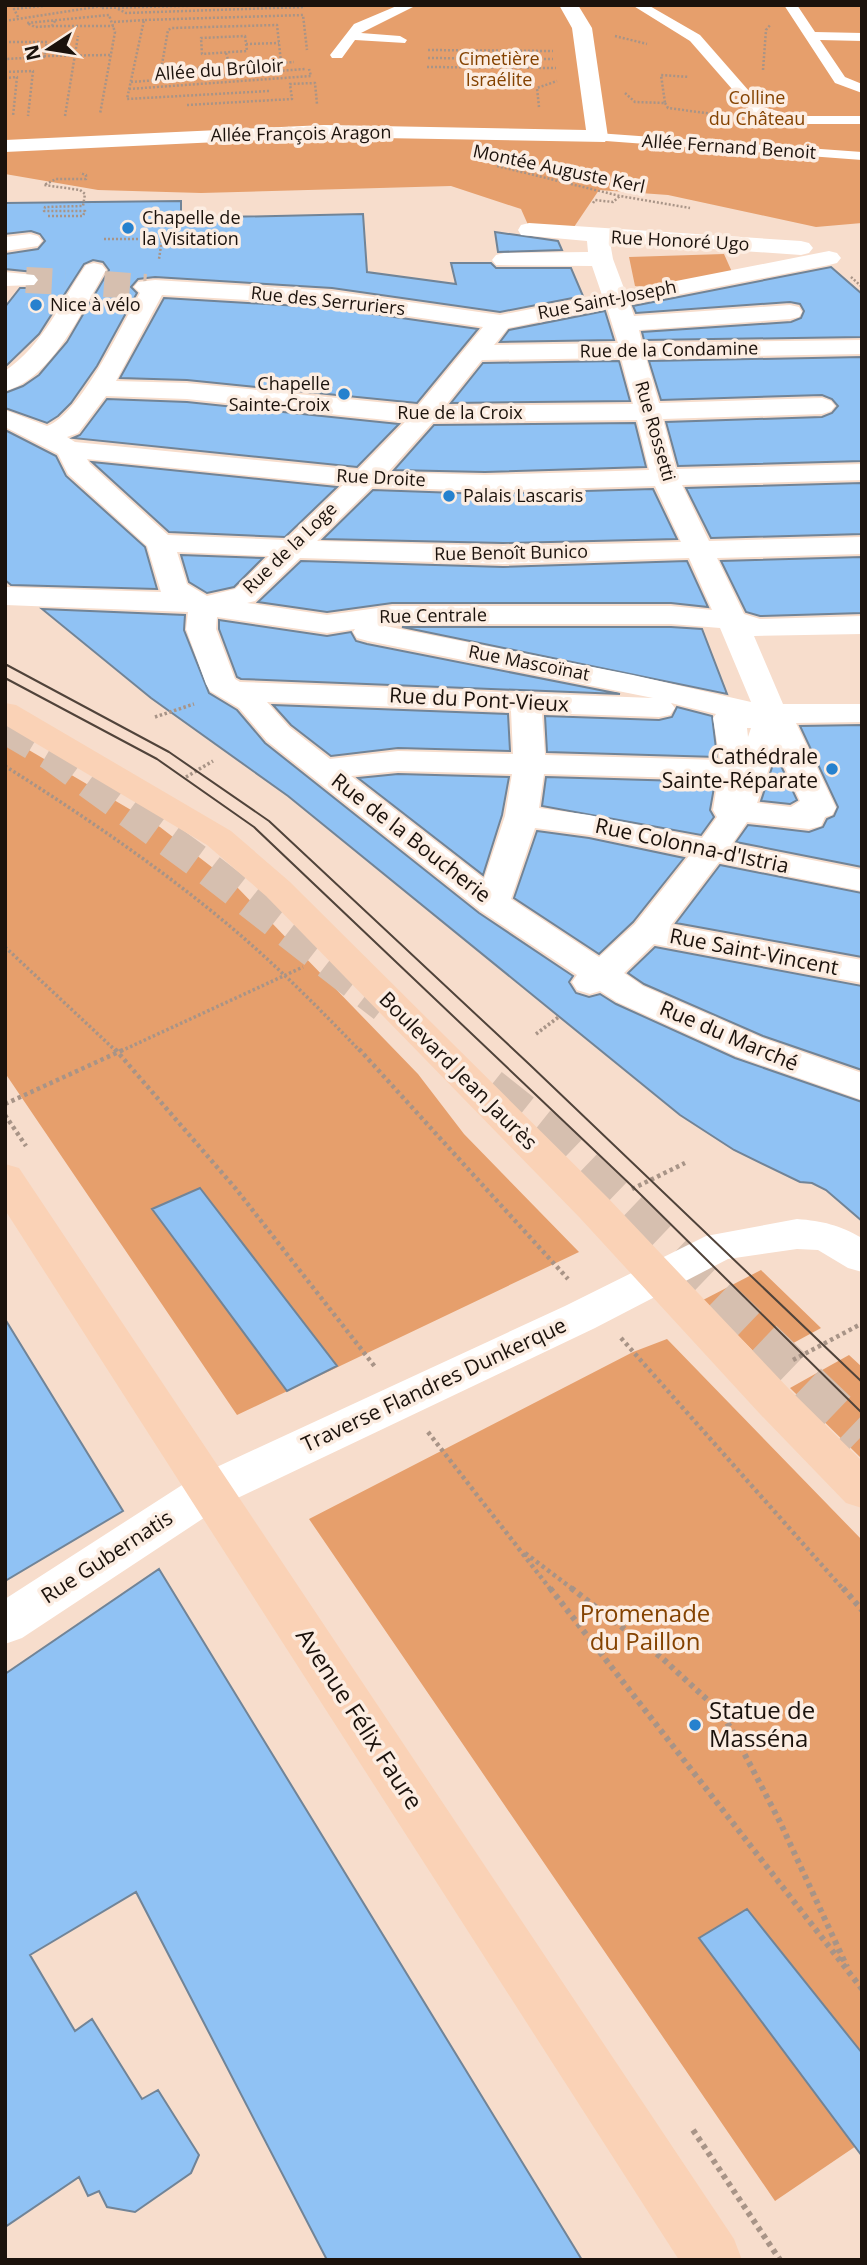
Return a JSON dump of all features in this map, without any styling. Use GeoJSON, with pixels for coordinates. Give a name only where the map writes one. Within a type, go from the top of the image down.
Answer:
{"type":"FeatureCollection","features":[{"type":"Feature","properties":{"kind":"main road","name":"Boulevard Jean Jaurès"},"geometry":{"type":"LineString","coordinates":[[5,712],[219,838],[278,889],[594,1208],[862,1490]]}},
{"type":"Feature","properties":{"kind":"main road","name":"Avenue Félix Faure"},"geometry":{"type":"LineString","coordinates":[[5,1178],[713,2260]]}},
{"type":"Feature","properties":{"kind":"street"},"geometry":{"type":"LineString","coordinates":[[568,5],[582,28],[597,137]]}},
{"type":"Feature","properties":{"kind":"street","name":"Allée François Aragon"},"geometry":{"type":"LineString","coordinates":[[5,146],[324,131],[597,137]]}},
{"type":"Feature","properties":{"kind":"street","name":"Rue Honoré Ugo"},"geometry":{"type":"LineString","coordinates":[[529,230],[600,247],[805,248],[830,258]]}},
{"type":"Feature","properties":{"kind":"street"},"geometry":{"type":"LineString","coordinates":[[5,244],[30,241]]}},
{"type":"Feature","properties":{"kind":"street"},"geometry":{"type":"LineString","coordinates":[[504,260],[600,247]]}},
{"type":"Feature","properties":{"kind":"street","name":"Rue Rossetti"},"geometry":{"type":"LineString","coordinates":[[600,247],[633,351],[666,478],[732,620],[771,717],[779,720],[820,808],[804,810],[808,819],[738,811]]}},
{"type":"Feature","properties":{"kind":"street","name":"Rue Saint-Joseph"},"geometry":{"type":"LineString","coordinates":[[500,322],[616,297],[830,258]]}},
{"type":"Feature","properties":{"kind":"street"},"geometry":{"type":"LineString","coordinates":[[5,383],[33,363],[53,339],[88,280]]}},
{"type":"Feature","properties":{"kind":"street","name":"Rue des Serruriers"},"geometry":{"type":"LineString","coordinates":[[99,388],[150,287],[332,298],[500,322]]}},
{"type":"Feature","properties":{"kind":"street"},"geometry":{"type":"LineString","coordinates":[[625,324],[790,312]]}},
{"type":"Feature","properties":{"kind":"street"},"geometry":{"type":"LineString","coordinates":[[427,415],[500,322]]}},
{"type":"Feature","properties":{"kind":"street","name":"Rue de la Condamine"},"geometry":{"type":"LineString","coordinates":[[475,353],[862,347]]}},
{"type":"Feature","properties":{"kind":"street"},"geometry":{"type":"LineString","coordinates":[[99,388],[58,442],[78,468],[160,543],[174,589],[203,606],[201,629],[221,684],[231,691]]}},
{"type":"Feature","properties":{"kind":"street","name":"Rue de la Croix"},"geometry":{"type":"LineString","coordinates":[[99,388],[187,391],[427,415],[822,406]]}},
{"type":"Feature","properties":{"kind":"street","name":"Rue de la Loge"},"geometry":{"type":"LineString","coordinates":[[203,606],[245,595],[400,445],[427,415]]}},
{"type":"Feature","properties":{"kind":"street","name":"Rue Droite"},"geometry":{"type":"LineString","coordinates":[[5,418],[58,442],[362,479],[485,483],[862,472]]}},
{"type":"Feature","properties":{"kind":"street","name":"Rue Benoît Bunico"},"geometry":{"type":"LineString","coordinates":[[160,543],[291,550],[503,555],[862,545]]}},
{"type":"Feature","properties":{"kind":"street","name":"Rue Centrale"},"geometry":{"type":"LineString","coordinates":[[5,596],[170,601],[327,624],[393,615],[671,615],[732,620],[758,628],[862,625]]}},
{"type":"Feature","properties":{"kind":"street","name":"Rue Mascoïnat"},"geometry":{"type":"LineString","coordinates":[[327,624],[634,684],[728,708]]}},
{"type":"Feature","properties":{"kind":"street","name":"Rue du Pont-Vieux"},"geometry":{"type":"LineString","coordinates":[[231,691],[653,708],[728,708]]}},
{"type":"Feature","properties":{"kind":"street","name":"Rue de la Boucherie"},"geometry":{"type":"LineString","coordinates":[[231,691],[250,701],[278,734],[493,903],[596,978]]}},
{"type":"Feature","properties":{"kind":"street"},"geometry":{"type":"LineString","coordinates":[[493,903],[522,816],[529,764],[526,702]]}},
{"type":"Feature","properties":{"kind":"street"},"geometry":{"type":"LineString","coordinates":[[728,708],[771,717],[862,713]]}},
{"type":"Feature","properties":{"kind":"street"},"geometry":{"type":"LineString","coordinates":[[596,978],[647,932],[738,811],[744,769],[771,717]]}},
{"type":"Feature","properties":{"kind":"street"},"geometry":{"type":"LineString","coordinates":[[324,769],[398,761],[744,769]]}},
{"type":"Feature","properties":{"kind":"street","name":"Rue Colonna-d'Istria"},"geometry":{"type":"LineString","coordinates":[[522,816],[589,825],[862,881]]}},
{"type":"Feature","properties":{"kind":"street","name":"Rue Saint-Vincent"},"geometry":{"type":"LineString","coordinates":[[647,932],[862,972]]}},
{"type":"Feature","properties":{"kind":"street","name":"Rue du Marché"},"geometry":{"type":"LineString","coordinates":[[596,978],[749,1047],[862,1087]]}},
{"type":"Feature","properties":{"kind":"street","name":"Traverse Flandres Dunkerque"},"geometry":{"type":"LineString","coordinates":[[209,1492],[595,1309],[720,1246],[797,1234],[826,1236],[862,1258]]}},
{"type":"Feature","properties":{"kind":"street","name":"Rue Gubernatis"},"geometry":{"type":"LineString","coordinates":[[5,1623],[209,1492]]}},
{"type":"Feature","properties":{"kind":"lane"},"geometry":{"type":"LineString","coordinates":[[337,55],[359,27],[411,5]]}},
{"type":"Feature","properties":{"kind":"lane"},"geometry":{"type":"LineString","coordinates":[[638,5],[695,38],[758,110],[767,115],[791,119],[862,120]]}},
{"type":"Feature","properties":{"kind":"lane"},"geometry":{"type":"LineString","coordinates":[[793,10],[840,80],[862,89]]}},
{"type":"Feature","properties":{"kind":"lane"},"geometry":{"type":"LineString","coordinates":[[352,36],[400,40]]}},
{"type":"Feature","properties":{"kind":"lane"},"geometry":{"type":"LineString","coordinates":[[812,36],[862,37]]}},
{"type":"Feature","properties":{"kind":"lane","name":"Allée Fernand Benoit"},"geometry":{"type":"LineString","coordinates":[[597,137],[862,156]]}},
{"type":"Feature","properties":{"kind":"path"},"geometry":{"type":"LineString","coordinates":[[18,17],[14,9],[52,5]]}},
{"type":"Feature","properties":{"kind":"path"},"geometry":{"type":"LineString","coordinates":[[224,7],[233,5]]}},
{"type":"Feature","properties":{"kind":"path"},"geometry":{"type":"LineString","coordinates":[[5,21],[18,17],[102,7],[126,13],[224,7],[305,7]]}},
{"type":"Feature","properties":{"kind":"path"},"geometry":{"type":"LineString","coordinates":[[224,7],[225,26]]}},
{"type":"Feature","properties":{"kind":"path"},"geometry":{"type":"LineString","coordinates":[[758,110],[766,30],[777,17],[793,10]]}},
{"type":"Feature","properties":{"kind":"path"},"geometry":{"type":"LineString","coordinates":[[99,118],[114,27],[109,15],[27,23],[35,27],[114,27],[144,20],[225,17]]}},
{"type":"Feature","properties":{"kind":"path","name":"Allée du Brûloir"},"geometry":{"type":"LineString","coordinates":[[129,89],[311,76],[303,15],[225,17]]}},
{"type":"Feature","properties":{"kind":"path"},"geometry":{"type":"LineString","coordinates":[[52,26],[55,20]]}},
{"type":"Feature","properties":{"kind":"path"},"geometry":{"type":"LineString","coordinates":[[144,20],[127,99],[269,91]]}},
{"type":"Feature","properties":{"kind":"path"},"geometry":{"type":"LineString","coordinates":[[285,71],[281,62],[277,25],[172,27],[168,30],[161,70],[229,63],[281,62],[294,62]]}},
{"type":"Feature","properties":{"kind":"path"},"geometry":{"type":"LineString","coordinates":[[65,120],[78,36]]}},
{"type":"Feature","properties":{"kind":"path"},"geometry":{"type":"LineString","coordinates":[[245,36],[246,44],[247,51],[202,54],[201,38],[245,36]]}},
{"type":"Feature","properties":{"kind":"path"},"geometry":{"type":"LineString","coordinates":[[5,42],[47,42],[44,56]]}},
{"type":"Feature","properties":{"kind":"path"},"geometry":{"type":"LineString","coordinates":[[246,44],[279,43]]}},
{"type":"Feature","properties":{"kind":"path"},"geometry":{"type":"LineString","coordinates":[[222,48],[229,63]]}},
{"type":"Feature","properties":{"kind":"path"},"geometry":{"type":"LineString","coordinates":[[428,50],[559,51]]}},
{"type":"Feature","properties":{"kind":"path"},"geometry":{"type":"LineString","coordinates":[[5,59],[110,55]]}},
{"type":"Feature","properties":{"kind":"path"},"geometry":{"type":"LineString","coordinates":[[427,67],[560,68],[560,59],[428,58]]}},
{"type":"Feature","properties":{"kind":"path"},"geometry":{"type":"LineString","coordinates":[[131,82],[305,69]]}},
{"type":"Feature","properties":{"kind":"path"},"geometry":{"type":"LineString","coordinates":[[5,72],[33,71],[27,122]]}},
{"type":"Feature","properties":{"kind":"path"},"geometry":{"type":"LineString","coordinates":[[268,72],[270,79]]}},
{"type":"Feature","properties":{"kind":"path"},"geometry":{"type":"LineString","coordinates":[[674,76],[662,75],[668,108],[732,116]]}},
{"type":"Feature","properties":{"kind":"path"},"geometry":{"type":"LineString","coordinates":[[5,78],[17,77],[12,123]]}},
{"type":"Feature","properties":{"kind":"path"},"geometry":{"type":"LineString","coordinates":[[540,109],[537,88],[561,79]]}},
{"type":"Feature","properties":{"kind":"path"},"geometry":{"type":"LineString","coordinates":[[253,80],[255,91]]}},
{"type":"Feature","properties":{"kind":"path"},"geometry":{"type":"LineString","coordinates":[[183,105],[292,99],[290,84],[315,83],[318,114]]}},
{"type":"Feature","properties":{"kind":"path"},"geometry":{"type":"LineString","coordinates":[[635,102],[665,103]]}},
{"type":"Feature","properties":{"kind":"path","name":"Montée Auguste Kerl"},"geometry":{"type":"LineString","coordinates":[[487,164],[620,196],[693,208]]}},
{"type":"Feature","properties":{"kind":"path"},"geometry":{"type":"LineString","coordinates":[[41,216],[83,216],[85,211],[44,211],[45,207],[83,206],[85,194],[80,190],[44,186],[56,179],[86,178],[86,175],[78,173]]}},
{"type":"Feature","properties":{"kind":"path"},"geometry":{"type":"LineString","coordinates":[[615,199],[620,196]]}},
{"type":"Feature","properties":{"kind":"path"},"geometry":{"type":"LineString","coordinates":[[96,239],[162,239]]}},
{"type":"Feature","properties":{"kind":"path"},"geometry":{"type":"LineString","coordinates":[[155,717],[171,711]]}},
{"type":"Feature","properties":{"kind":"path"},"geometry":{"type":"LineString","coordinates":[[5,766],[96,823],[179,885],[284,975],[382,1073],[862,1610]]}},
{"type":"Feature","properties":{"kind":"path"},"geometry":{"type":"LineString","coordinates":[[5,947],[119,1053],[236,1189],[862,1989]]}},
{"type":"Feature","properties":{"kind":"path"},"geometry":{"type":"LineString","coordinates":[[5,1104],[340,951]]}},
{"type":"Feature","properties":{"kind":"path"},"geometry":{"type":"LineString","coordinates":[[536,1034],[560,1016]]}},
{"type":"Feature","properties":{"kind":"path"},"geometry":{"type":"LineString","coordinates":[[594,1208],[685,1163]]}},
{"type":"Feature","properties":{"kind":"path"},"geometry":{"type":"LineString","coordinates":[[755,1380],[861,1324]]}},
{"type":"Feature","properties":{"kind":"path"},"geometry":{"type":"LineString","coordinates":[[520,1549],[662,1658],[713,1705],[731,1728],[774,1811],[850,1974]]}},
{"type":"Feature","properties":{"kind":"green space","name":"Colline du Château"},"geometry":{"type":"Polygon","coordinates":[[[5,5],[862,5],[862,223],[816,227],[668,195],[599,190],[574,227],[529,227],[521,209],[451,186],[201,193],[98,190],[5,174],[5,5]]]}},
{"type":"Feature","properties":{"kind":"green space"},"geometry":{"type":"Polygon","coordinates":[[[724,254],[732,272],[646,288],[635,286],[629,257],[724,254]]]}},
{"type":"Feature","properties":{"kind":"green space"},"geometry":{"type":"Polygon","coordinates":[[[5,736],[160,827],[235,885],[418,1074],[464,1134],[579,1252],[237,1415],[5,1073],[5,736]]]}},
{"type":"Feature","properties":{"kind":"green space"},"geometry":{"type":"Polygon","coordinates":[[[761,1270],[821,1328],[762,1360],[703,1300],[761,1270]]]}},
{"type":"Feature","properties":{"kind":"green space","name":"Promenade du Paillon"},"geometry":{"type":"Polygon","coordinates":[[[667,1339],[862,1540],[862,2142],[775,2201],[309,1519],[633,1352],[667,1339]]]}},
{"type":"Feature","properties":{"kind":"green space"},"geometry":{"type":"Polygon","coordinates":[[[849,1355],[862,1367],[862,1459],[790,1388],[849,1355]]]}},
{"type":"Feature","properties":{"kind":"building"},"geometry":{"type":"Polygon","coordinates":[[[181,201],[181,218],[363,214],[367,272],[456,284],[451,263],[491,263],[496,268],[571,268],[583,296],[500,312],[332,288],[155,277],[138,279],[131,287],[137,293],[97,366],[71,403],[58,416],[47,423],[5,408],[5,393],[23,386],[39,375],[67,342],[109,270],[103,262],[93,260],[84,264],[39,334],[5,367],[5,307],[20,288],[34,288],[41,280],[34,272],[5,269],[5,254],[38,249],[45,241],[40,234],[31,231],[5,234],[5,203],[181,201]]]}},
{"type":"Feature","properties":{"kind":"building"},"geometry":{"type":"Polygon","coordinates":[[[495,232],[558,241],[562,250],[498,252],[495,232]]]}},
{"type":"Feature","properties":{"kind":"building"},"geometry":{"type":"Polygon","coordinates":[[[831,267],[862,294],[862,337],[644,340],[642,332],[791,322],[801,318],[804,311],[800,304],[790,302],[636,313],[633,306],[831,267]]]}},
{"type":"Feature","properties":{"kind":"building"},"geometry":{"type":"Polygon","coordinates":[[[164,298],[332,308],[478,329],[417,403],[187,380],[120,378],[164,298]]]}},
{"type":"Feature","properties":{"kind":"building"},"geometry":{"type":"Polygon","coordinates":[[[605,311],[614,340],[500,342],[509,330],[605,311]]]}},
{"type":"Feature","properties":{"kind":"building"},"geometry":{"type":"Polygon","coordinates":[[[862,357],[862,461],[678,466],[666,422],[822,417],[832,413],[838,406],[832,399],[822,395],[661,400],[649,361],[862,357]]]}},
{"type":"Feature","properties":{"kind":"building"},"geometry":{"type":"Polygon","coordinates":[[[619,361],[630,401],[451,403],[483,363],[619,361]]]}},
{"type":"Feature","properties":{"kind":"building"},"geometry":{"type":"Polygon","coordinates":[[[107,399],[187,402],[399,424],[357,467],[73,438],[80,435],[107,399]]]}},
{"type":"Feature","properties":{"kind":"building"},"geometry":{"type":"Polygon","coordinates":[[[635,423],[646,467],[485,472],[394,470],[434,425],[635,423]]]}},
{"type":"Feature","properties":{"kind":"building"},"geometry":{"type":"Polygon","coordinates":[[[5,430],[56,456],[66,476],[145,547],[157,589],[11,585],[5,580],[5,430]]]}},
{"type":"Feature","properties":{"kind":"building"},"geometry":{"type":"Polygon","coordinates":[[[92,462],[337,487],[285,537],[169,532],[92,462]]]}},
{"type":"Feature","properties":{"kind":"building"},"geometry":{"type":"Polygon","coordinates":[[[862,483],[862,534],[711,538],[686,488],[862,483]]]}},
{"type":"Feature","properties":{"kind":"building"},"geometry":{"type":"Polygon","coordinates":[[[653,489],[677,539],[503,543],[323,539],[373,490],[485,494],[653,489]]]}},
{"type":"Feature","properties":{"kind":"building"},"geometry":{"type":"Polygon","coordinates":[[[181,555],[263,558],[234,587],[207,593],[189,582],[181,555]]]}},
{"type":"Feature","properties":{"kind":"building"},"geometry":{"type":"Polygon","coordinates":[[[862,557],[862,613],[760,616],[746,612],[721,561],[862,557]]]}},
{"type":"Feature","properties":{"kind":"building"},"geometry":{"type":"Polygon","coordinates":[[[301,561],[503,567],[687,561],[708,607],[671,603],[392,603],[327,612],[258,602],[301,561]]]}},
{"type":"Feature","properties":{"kind":"building"},"geometry":{"type":"Polygon","coordinates":[[[42,609],[185,615],[184,630],[209,693],[237,710],[265,743],[479,913],[573,976],[569,982],[576,993],[589,997],[600,994],[616,1004],[735,1058],[862,1102],[862,1221],[826,1190],[812,1183],[800,1182],[734,1150],[680,1115],[288,796],[151,698],[42,609]]]}},
{"type":"Feature","properties":{"kind":"building"},"geometry":{"type":"Polygon","coordinates":[[[219,620],[327,636],[351,632],[356,641],[367,644],[620,694],[241,679],[237,677],[219,629],[219,620]]]}},
{"type":"Feature","properties":{"kind":"building"},"geometry":{"type":"Polygon","coordinates":[[[402,627],[702,629],[727,694],[402,627]]]}},
{"type":"Feature","properties":{"kind":"building"},"geometry":{"type":"Polygon","coordinates":[[[273,705],[508,714],[510,751],[398,748],[331,756],[291,725],[273,705]]]}},
{"type":"Feature","properties":{"kind":"building"},"geometry":{"type":"Polygon","coordinates":[[[677,707],[712,716],[717,757],[547,752],[545,716],[659,720],[672,717],[677,707]]]}},
{"type":"Feature","properties":{"kind":"building","name":"Cathédrale Sainte-Réparate"},"geometry":{"type":"Polygon","coordinates":[[[862,725],[862,867],[736,842],[748,825],[809,832],[823,827],[827,819],[834,816],[838,807],[800,726],[862,725]]]}},
{"type":"Feature","properties":{"kind":"building"},"geometry":{"type":"Polygon","coordinates":[[[776,755],[797,800],[790,804],[761,801],[776,755]]]}},
{"type":"Feature","properties":{"kind":"building"},"geometry":{"type":"Polygon","coordinates":[[[398,774],[509,777],[502,815],[483,875],[358,778],[398,774]]]}},
{"type":"Feature","properties":{"kind":"building"},"geometry":{"type":"Polygon","coordinates":[[[546,777],[715,782],[710,810],[714,817],[701,835],[542,806],[546,777]]]}},
{"type":"Feature","properties":{"kind":"building"},"geometry":{"type":"Polygon","coordinates":[[[537,831],[589,838],[684,858],[633,922],[599,954],[514,898],[537,831]]]}},
{"type":"Feature","properties":{"kind":"building"},"geometry":{"type":"Polygon","coordinates":[[[720,865],[862,893],[862,957],[676,923],[720,865]]]}},
{"type":"Feature","properties":{"kind":"building"},"geometry":{"type":"Polygon","coordinates":[[[655,947],[862,986],[862,1070],[763,1036],[644,984],[628,973],[655,947]]]}},
{"type":"Feature","properties":{"kind":"building"},"geometry":{"type":"Polygon","coordinates":[[[200,1188],[337,1366],[287,1391],[152,1209],[200,1188]]]}},
{"type":"Feature","properties":{"kind":"building"},"geometry":{"type":"Polygon","coordinates":[[[5,1319],[123,1511],[5,1581],[5,1319]]]}},
{"type":"Feature","properties":{"kind":"building"},"geometry":{"type":"Polygon","coordinates":[[[159,1569],[582,2260],[327,2260],[136,1892],[30,1955],[75,2031],[92,2019],[142,2099],[158,2090],[199,2155],[191,2173],[135,2212],[107,2207],[99,2191],[88,2196],[79,2177],[5,2227],[5,1674],[159,1569]]]}},
{"type":"Feature","properties":{"kind":"building"},"geometry":{"type":"Polygon","coordinates":[[[747,1909],[862,2053],[862,2156],[699,1938],[747,1909]]]}},
{"type":"Feature","properties":{"kind":"tunnel"},"geometry":{"type":"LineString","coordinates":[[26,280],[65,282]]}},
{"type":"Feature","properties":{"kind":"tunnel"},"geometry":{"type":"LineString","coordinates":[[104,284],[146,287]]}},
{"type":"Feature","properties":{"kind":"tunnel"},"geometry":{"type":"LineString","coordinates":[[5,727],[51,754],[204,866],[384,1006]]}},
{"type":"Feature","properties":{"kind":"tunnel"},"geometry":{"type":"LineString","coordinates":[[489,1088],[542,1130],[862,1436]]}},
{"type":"Feature","properties":{"kind":"tram line"},"geometry":{"type":"LineString","coordinates":[[5,664],[169,752],[269,821],[529,1064],[862,1382]]}},
{"type":"Feature","properties":{"kind":"tram line"},"geometry":{"type":"LineString","coordinates":[[5,678],[157,759],[254,827],[634,1188],[862,1413]]}},
{"type":"Feature","properties":{"kind":"place","name":"Chapelle de la Visitation"},"geometry":{"type":"Point","coordinates":[128,228]}},
{"type":"Feature","properties":{"kind":"place","name":"Nice à vélo"},"geometry":{"type":"Point","coordinates":[36,305]}},
{"type":"Feature","properties":{"kind":"place","name":"Chapelle Sainte-Croix"},"geometry":{"type":"Point","coordinates":[344,394]}},
{"type":"Feature","properties":{"kind":"place","name":"Palais Lascaris"},"geometry":{"type":"Point","coordinates":[449,496]}},
{"type":"Feature","properties":{"kind":"place","name":"Cathédrale Sainte-Réparate"},"geometry":{"type":"Point","coordinates":[832,769]}},
{"type":"Feature","properties":{"kind":"place","name":"Statue de Masséna"},"geometry":{"type":"Point","coordinates":[695,1725]}},
{"type":"Feature","properties":{"kind":"park label","name":"Cimetière Israélite"},"geometry":{"type":"Point","coordinates":[499,69]}}]}
